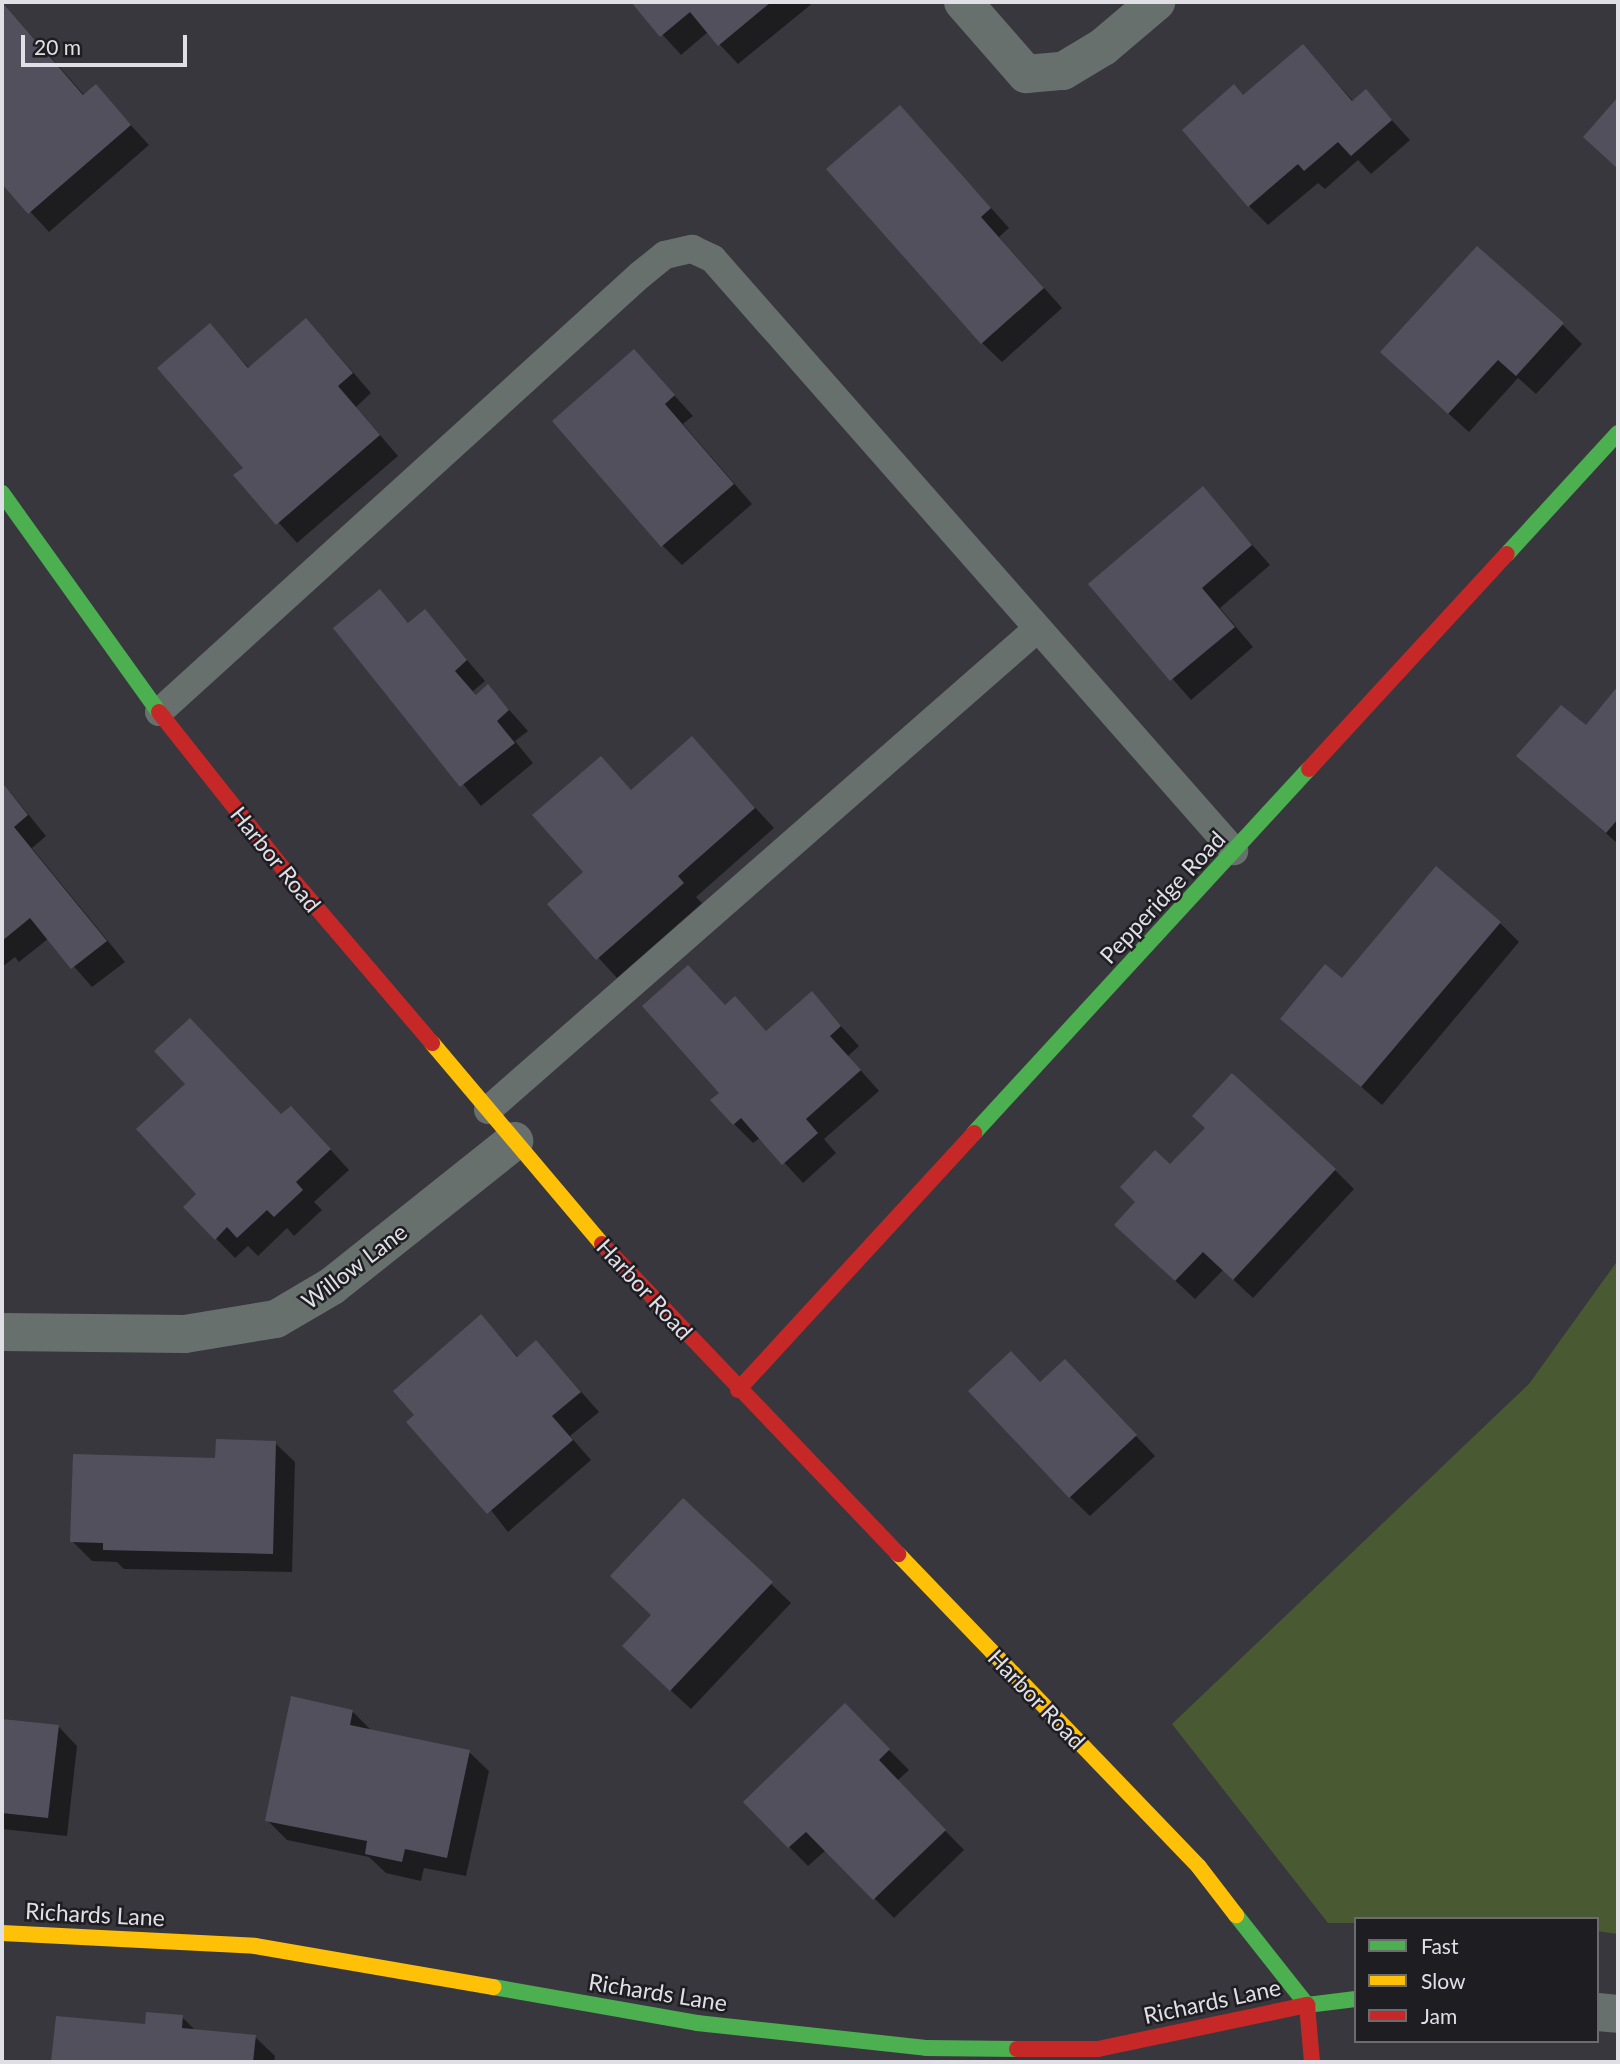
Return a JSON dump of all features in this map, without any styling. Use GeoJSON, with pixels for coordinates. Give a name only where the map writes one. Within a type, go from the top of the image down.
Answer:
{"type":"FeatureCollection","features":[{"type":"Feature","properties":{"kind":"street"},"geometry":{"type":"LineString","coordinates":[[963,2],[1026,74],[1063,71],[1103,47],[1156,2]]}},
{"type":"Feature","properties":{"kind":"street","name":"Pepperidge Road"},"geometry":{"type":"LineString","coordinates":[[738,1390],[1618,433]]}},
{"type":"Feature","properties":{"kind":"street","name":"Harbor Road"},"geometry":{"type":"LineString","coordinates":[[2,493],[159,712],[286,872],[611,1254],[738,1390],[1199,1867],[1307,2005]]}},
{"type":"Feature","properties":{"kind":"street","name":"Willow Lane"},"geometry":{"type":"LineString","coordinates":[[2,1332],[185,1334],[276,1320],[332,1286],[514,1141]]}},
{"type":"Feature","properties":{"kind":"street","name":"Richards Lane"},"geometry":{"type":"LineString","coordinates":[[2,1933],[256,1946],[697,2023],[926,2048],[1098,2049],[1307,2005]]}},
{"type":"Feature","properties":{"kind":"street"},"geometry":{"type":"LineString","coordinates":[[1312,2062],[1307,2005],[1354,1999]]}},
{"type":"Feature","properties":{"kind":"street"},"geometry":{"type":"LineString","coordinates":[[1599,2012],[1618,2014]]}},
{"type":"Feature","properties":{"kind":"lane"},"geometry":{"type":"LineString","coordinates":[[159,712],[640,275],[665,255],[692,250],[713,259],[1234,851]]}},
{"type":"Feature","properties":{"kind":"lane"},"geometry":{"type":"LineString","coordinates":[[488,1110],[904,750],[1038,628]]}},
{"type":"Feature","properties":{"kind":"green space"},"geometry":{"type":"Polygon","coordinates":[[[1618,1260],[1618,1934],[1599,1931],[1599,1917],[1354,1917],[1354,1923],[1328,1923],[1172,1724],[1529,1384],[1618,1260]]]}},
{"type":"Feature","properties":{"kind":"building"},"geometry":{"type":"Polygon","coordinates":[[[2,2],[83,95],[96,84],[131,125],[28,214],[2,184],[2,2]]]}},
{"type":"Feature","properties":{"kind":"building"},"geometry":{"type":"Polygon","coordinates":[[[631,2],[771,2],[718,46],[690,12],[660,37],[631,2]]]}},
{"type":"Feature","properties":{"kind":"building"},"geometry":{"type":"Polygon","coordinates":[[[1303,44],[1352,101],[1366,89],[1392,120],[1351,156],[1338,142],[1304,171],[1298,164],[1248,207],[1182,130],[1234,84],[1243,95],[1303,44]]]}},
{"type":"Feature","properties":{"kind":"building"},"geometry":{"type":"Polygon","coordinates":[[[1618,97],[1618,169],[1583,137],[1618,97]]]}},
{"type":"Feature","properties":{"kind":"building"},"geometry":{"type":"Polygon","coordinates":[[[900,105],[991,208],[981,217],[1044,288],[981,344],[826,169],[900,105]]]}},
{"type":"Feature","properties":{"kind":"building"},"geometry":{"type":"Polygon","coordinates":[[[1477,246],[1564,323],[1516,376],[1498,360],[1448,414],[1380,352],[1477,246]]]}},
{"type":"Feature","properties":{"kind":"building"},"geometry":{"type":"Polygon","coordinates":[[[306,318],[353,373],[338,386],[380,435],[276,525],[233,475],[243,468],[157,368],[210,323],[248,368],[306,318]]]}},
{"type":"Feature","properties":{"kind":"building"},"geometry":{"type":"Polygon","coordinates":[[[634,349],[675,395],[665,404],[734,484],[661,547],[552,421],[634,349]]]}},
{"type":"Feature","properties":{"kind":"building"},"geometry":{"type":"Polygon","coordinates":[[[1203,486],[1252,545],[1202,588],[1235,627],[1170,681],[1088,584],[1203,486]]]}},
{"type":"Feature","properties":{"kind":"building"},"geometry":{"type":"Polygon","coordinates":[[[380,589],[408,623],[425,609],[467,660],[455,671],[476,695],[488,684],[509,710],[497,721],[515,743],[460,787],[333,628],[380,589]]]}},
{"type":"Feature","properties":{"kind":"building"},"geometry":{"type":"Polygon","coordinates":[[[1618,686],[1618,819],[1606,833],[1516,756],[1561,705],[1586,725],[1618,686]]]}},
{"type":"Feature","properties":{"kind":"building"},"geometry":{"type":"Polygon","coordinates":[[[692,736],[755,808],[678,876],[684,883],[596,960],[547,904],[583,872],[532,815],[601,756],[631,790],[692,736]]]}},
{"type":"Feature","properties":{"kind":"building"},"geometry":{"type":"Polygon","coordinates":[[[2,782],[28,815],[14,827],[107,941],[71,969],[30,918],[2,941],[2,782]]]}},
{"type":"Feature","properties":{"kind":"building"},"geometry":{"type":"Polygon","coordinates":[[[1436,866],[1501,922],[1361,1087],[1280,1019],[1325,964],[1342,978],[1436,866]]]}},
{"type":"Feature","properties":{"kind":"building"},"geometry":{"type":"Polygon","coordinates":[[[688,965],[725,1005],[735,996],[766,1031],[812,991],[841,1026],[830,1036],[861,1070],[806,1119],[818,1133],[782,1165],[741,1118],[733,1125],[710,1100],[719,1093],[642,1006],[688,965]]]}},
{"type":"Feature","properties":{"kind":"building"},"geometry":{"type":"Polygon","coordinates":[[[190,1018],[281,1114],[291,1106],[331,1149],[296,1182],[303,1190],[274,1217],[267,1210],[237,1238],[227,1227],[215,1240],[183,1207],[196,1194],[136,1129],[185,1084],[154,1051],[190,1018]]]}},
{"type":"Feature","properties":{"kind":"building"},"geometry":{"type":"Polygon","coordinates":[[[1232,1073],[1336,1169],[1233,1280],[1203,1252],[1175,1281],[1114,1225],[1135,1202],[1120,1187],[1155,1150],[1170,1164],[1205,1128],[1192,1116],[1232,1073]]]}},
{"type":"Feature","properties":{"kind":"building"},"geometry":{"type":"Polygon","coordinates":[[[481,1314],[517,1357],[536,1340],[581,1392],[552,1416],[573,1440],[487,1514],[406,1422],[414,1415],[393,1391],[481,1314]]]}},
{"type":"Feature","properties":{"kind":"building"},"geometry":{"type":"Polygon","coordinates":[[[1011,1351],[1040,1382],[1065,1359],[1137,1435],[1069,1498],[968,1391],[1011,1351]]]}},
{"type":"Feature","properties":{"kind":"building"},"geometry":{"type":"Polygon","coordinates":[[[216,1439],[276,1441],[273,1554],[103,1550],[103,1543],[70,1542],[73,1454],[215,1458],[216,1439]]]}},
{"type":"Feature","properties":{"kind":"building"},"geometry":{"type":"Polygon","coordinates":[[[683,1498],[773,1582],[670,1691],[622,1646],[651,1615],[610,1576],[683,1498]]]}},
{"type":"Feature","properties":{"kind":"building"},"geometry":{"type":"Polygon","coordinates":[[[291,1696],[353,1710],[350,1725],[470,1750],[447,1858],[405,1849],[402,1862],[365,1854],[367,1841],[265,1821],[291,1696]]]}},
{"type":"Feature","properties":{"kind":"building"},"geometry":{"type":"Polygon","coordinates":[[[845,1703],[890,1749],[879,1760],[946,1830],[873,1900],[806,1832],[788,1848],[743,1802],[845,1703]]]}},
{"type":"Feature","properties":{"kind":"building"},"geometry":{"type":"Polygon","coordinates":[[[2,1719],[59,1725],[48,1818],[2,1813],[2,1719]]]}},
{"type":"Feature","properties":{"kind":"building"},"geometry":{"type":"Polygon","coordinates":[[[146,2012],[183,2015],[182,2028],[256,2035],[253,2062],[51,2062],[56,2016],[145,2024],[146,2012]]]}},
{"type":"Feature","properties":{"kind":"traffic: fast"},"geometry":{"type":"LineString","coordinates":[[1507,554],[1618,433]]}},
{"type":"Feature","properties":{"kind":"traffic: fast"},"geometry":{"type":"LineString","coordinates":[[2,493],[159,712]]}},
{"type":"Feature","properties":{"kind":"traffic: fast"},"geometry":{"type":"LineString","coordinates":[[974,1133],[1309,769]]}},
{"type":"Feature","properties":{"kind":"traffic: fast"},"geometry":{"type":"LineString","coordinates":[[1236,1915],[1307,2005],[1354,1999]]}},
{"type":"Feature","properties":{"kind":"traffic: fast"},"geometry":{"type":"LineString","coordinates":[[493,1987],[697,2023],[926,2048],[1017,2049]]}},
{"type":"Feature","properties":{"kind":"traffic: slow"},"geometry":{"type":"LineString","coordinates":[[432,1043],[602,1244]]}},
{"type":"Feature","properties":{"kind":"traffic: slow"},"geometry":{"type":"LineString","coordinates":[[898,1554],[1199,1867],[1236,1915]]}},
{"type":"Feature","properties":{"kind":"traffic: slow"},"geometry":{"type":"LineString","coordinates":[[2,1933],[255,1946],[493,1987]]}},
{"type":"Feature","properties":{"kind":"traffic: jam"},"geometry":{"type":"LineString","coordinates":[[1309,769],[1507,554]]}},
{"type":"Feature","properties":{"kind":"traffic: jam"},"geometry":{"type":"LineString","coordinates":[[159,712],[286,872],[432,1043]]}},
{"type":"Feature","properties":{"kind":"traffic: jam"},"geometry":{"type":"LineString","coordinates":[[738,1390],[974,1133]]}},
{"type":"Feature","properties":{"kind":"traffic: jam"},"geometry":{"type":"LineString","coordinates":[[602,1244],[898,1554]]}},
{"type":"Feature","properties":{"kind":"traffic: jam"},"geometry":{"type":"LineString","coordinates":[[1017,2049],[1098,2049],[1307,2005],[1312,2062]]}}]}
